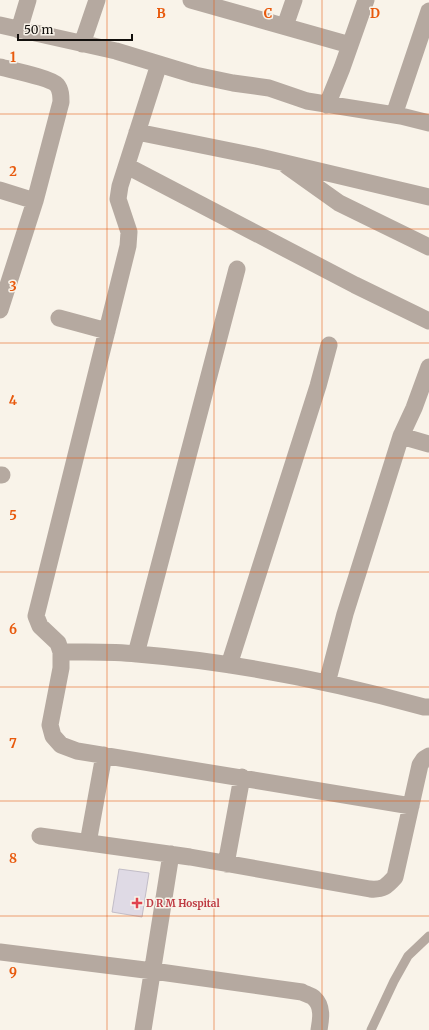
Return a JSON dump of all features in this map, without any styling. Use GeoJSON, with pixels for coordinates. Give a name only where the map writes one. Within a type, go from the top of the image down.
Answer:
{"type":"FeatureCollection","features":[{"type":"Feature","properties":{"kind":"street"},"geometry":{"type":"LineString","coordinates":[[19,30],[28,0]]}},
{"type":"Feature","properties":{"kind":"street"},"geometry":{"type":"LineString","coordinates":[[82,44],[97,0]]}},
{"type":"Feature","properties":{"kind":"street"},"geometry":{"type":"LineString","coordinates":[[191,0],[350,45]]}},
{"type":"Feature","properties":{"kind":"street"},"geometry":{"type":"LineString","coordinates":[[285,26],[294,0]]}},
{"type":"Feature","properties":{"kind":"street"},"geometry":{"type":"LineString","coordinates":[[328,105],[366,0]]}},
{"type":"Feature","properties":{"kind":"street"},"geometry":{"type":"LineString","coordinates":[[394,115],[429,11]]}},
{"type":"Feature","properties":{"kind":"street"},"geometry":{"type":"LineString","coordinates":[[0,25],[116,51],[195,74],[233,83],[268,88],[307,101],[394,115],[429,123]]}},
{"type":"Feature","properties":{"kind":"street"},"geometry":{"type":"LineString","coordinates":[[159,64],[120,186],[118,199],[129,232],[128,246],[36,616],[40,626],[58,643],[60,666],[50,725],[53,736],[61,745],[77,750],[411,806]]}},
{"type":"Feature","properties":{"kind":"street"},"geometry":{"type":"LineString","coordinates":[[0,67],[47,79],[56,84],[61,91],[61,102],[35,201],[1,304]]}},
{"type":"Feature","properties":{"kind":"street"},"geometry":{"type":"LineString","coordinates":[[137,132],[201,144],[429,197]]}},
{"type":"Feature","properties":{"kind":"street"},"geometry":{"type":"LineString","coordinates":[[280,162],[340,203],[429,247]]}},
{"type":"Feature","properties":{"kind":"street"},"geometry":{"type":"LineString","coordinates":[[127,166],[429,322]]}},
{"type":"Feature","properties":{"kind":"street"},"geometry":{"type":"LineString","coordinates":[[0,190],[35,201]]}},
{"type":"Feature","properties":{"kind":"street"},"geometry":{"type":"LineString","coordinates":[[136,654],[195,424],[237,269]]}},
{"type":"Feature","properties":{"kind":"street"},"geometry":{"type":"LineString","coordinates":[[59,318],[107,331]]}},
{"type":"Feature","properties":{"kind":"street"},"geometry":{"type":"LineString","coordinates":[[229,665],[318,386],[329,344]]}},
{"type":"Feature","properties":{"kind":"street"},"geometry":{"type":"LineString","coordinates":[[327,683],[346,614],[401,436],[414,408],[429,367]]}},
{"type":"Feature","properties":{"kind":"street"},"geometry":{"type":"LineString","coordinates":[[401,436],[429,444]]}},
{"type":"Feature","properties":{"kind":"street"},"geometry":{"type":"LineString","coordinates":[[60,666],[136,654],[229,665],[272,672],[365,691],[424,707],[429,707]]}},
{"type":"Feature","properties":{"kind":"street"},"geometry":{"type":"LineString","coordinates":[[88,843],[104,755]]}},
{"type":"Feature","properties":{"kind":"street"},"geometry":{"type":"LineString","coordinates":[[40,836],[171,854],[370,890],[380,890],[387,886],[395,877],[420,764],[429,756]]}},
{"type":"Feature","properties":{"kind":"street"},"geometry":{"type":"LineString","coordinates":[[226,864],[242,778]]}},
{"type":"Feature","properties":{"kind":"street"},"geometry":{"type":"LineString","coordinates":[[143,1030],[171,854]]}},
{"type":"Feature","properties":{"kind":"street"},"geometry":{"type":"LineString","coordinates":[[0,952],[153,970],[302,992],[314,998],[320,1006],[319,1030]]}},
{"type":"Feature","properties":{"kind":"lane"},"geometry":{"type":"LineString","coordinates":[[371,1030],[394,981],[408,956],[429,936]]}},
{"type":"Feature","properties":{"kind":"building"},"geometry":{"type":"Polygon","coordinates":[[[119,869],[149,873],[142,917],[112,912],[119,869]]]}},
{"type":"Feature","properties":{"kind":"place","name":"D R M Hospital"},"geometry":{"type":"Point","coordinates":[137,903]}}]}
